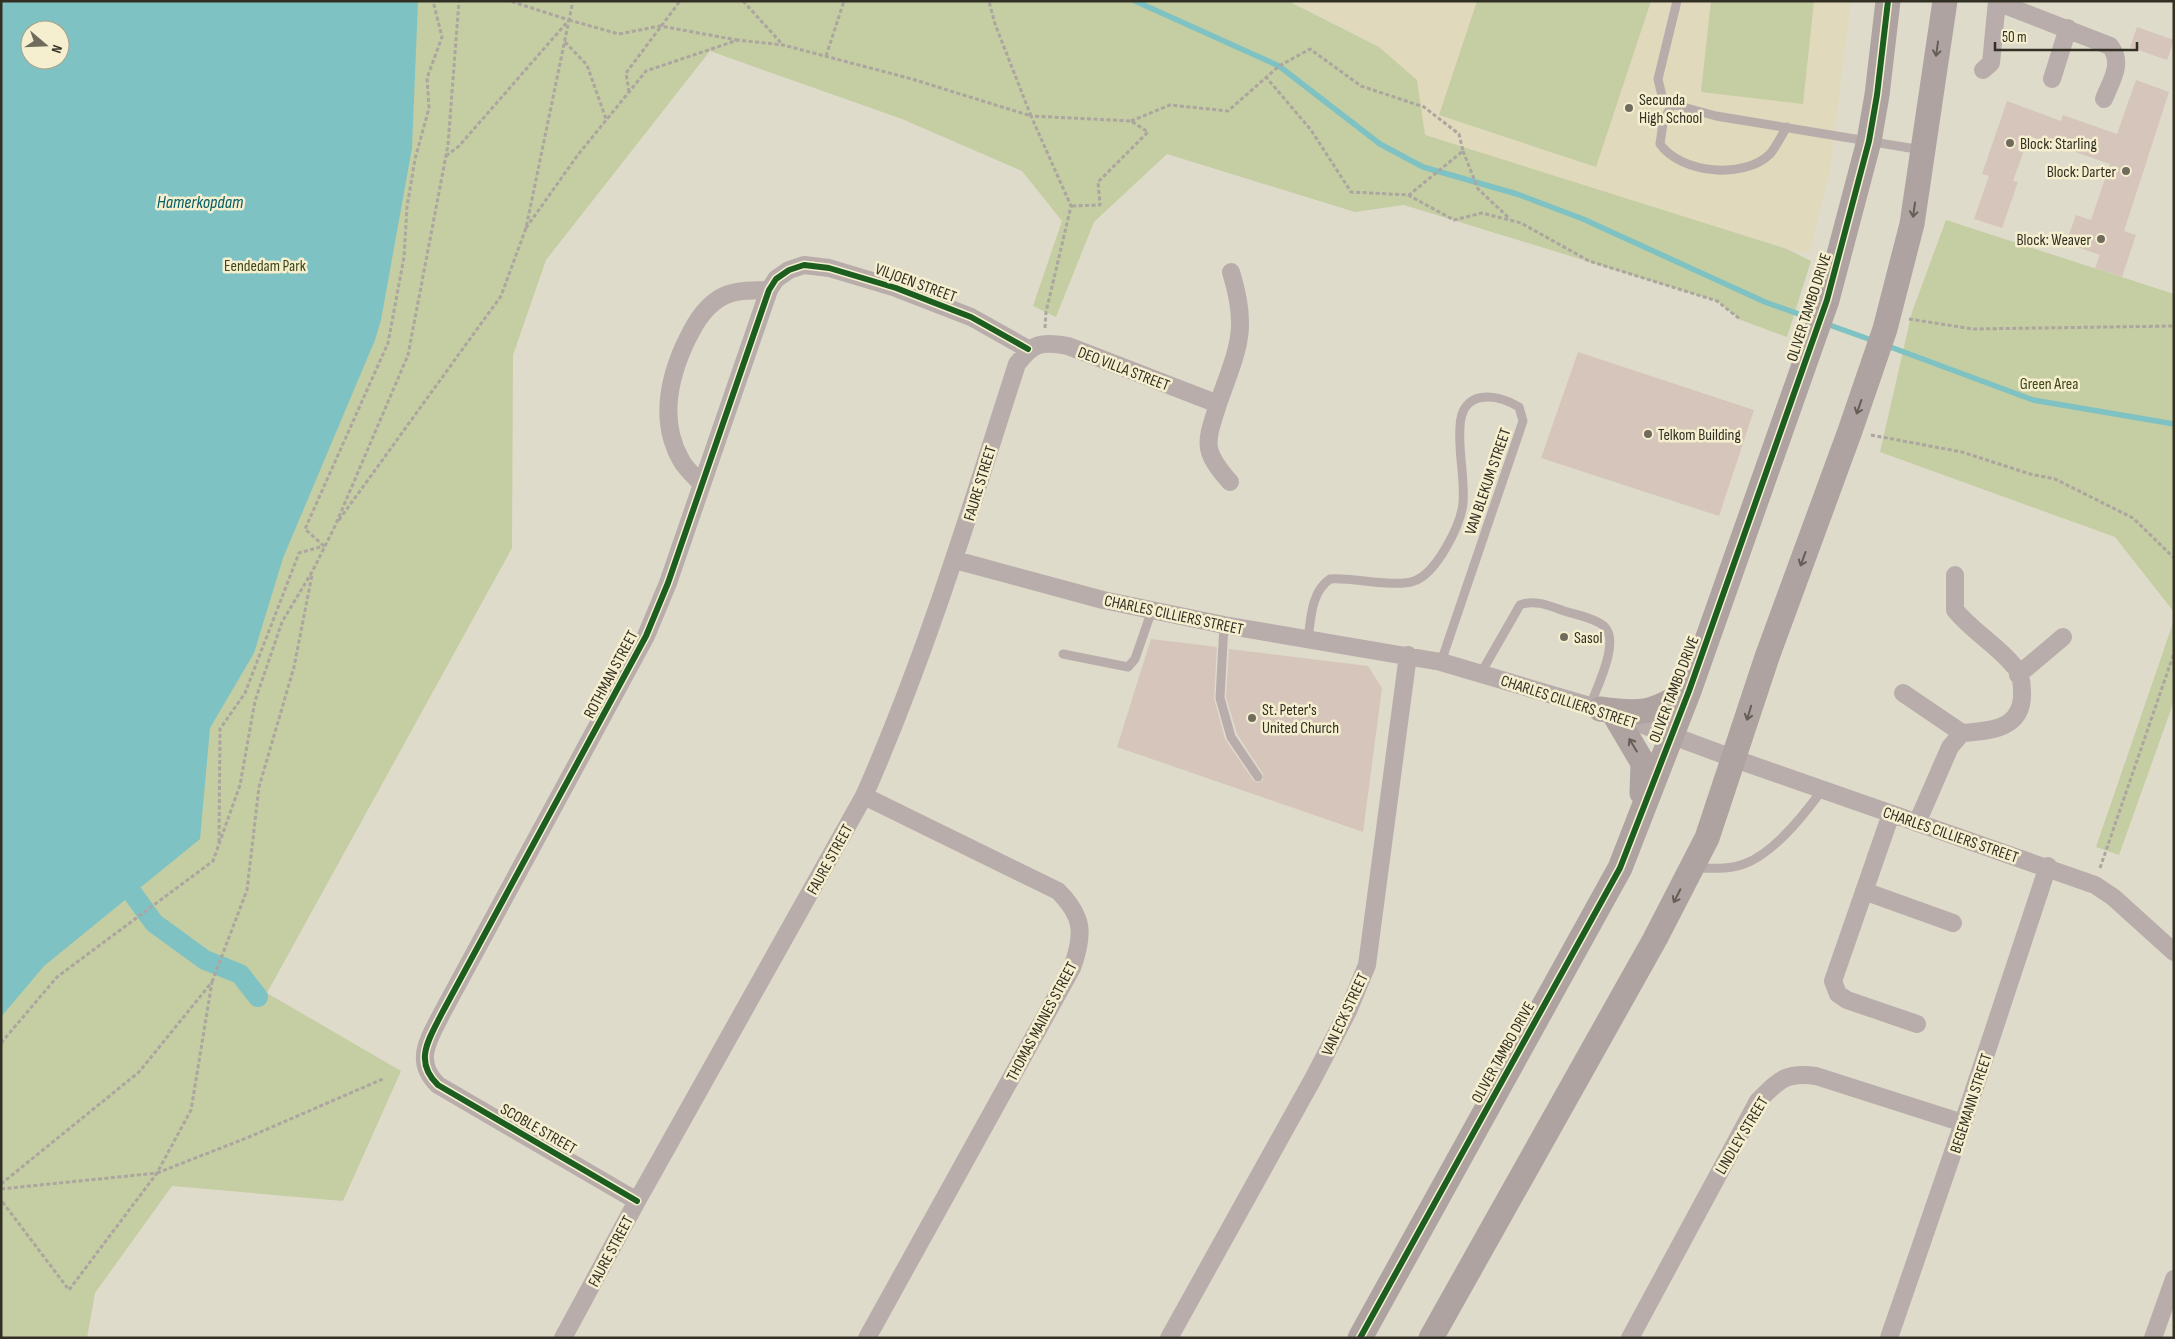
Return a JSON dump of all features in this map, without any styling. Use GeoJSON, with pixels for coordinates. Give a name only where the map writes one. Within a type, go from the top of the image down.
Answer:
{"type":"FeatureCollection","features":[{"type":"Feature","properties":{"kind":"street","name":"OLIVER TAMBO DRIVE"},"geometry":{"type":"LineString","coordinates":[[1360,1338],[1620,868],[1670,735],[1689,692],[1827,300],[1869,141],[1877,95],[1888,1]]}},
{"type":"Feature","properties":{"kind":"street"},"geometry":{"type":"LineString","coordinates":[[1431,1338],[1655,940],[1707,838],[1735,759],[1767,657],[1850,432],[1887,322],[1912,224],[1944,1]]}},
{"type":"Feature","properties":{"kind":"street"},"geometry":{"type":"LineString","coordinates":[[1983,70],[1991,63],[1997,2],[2103,42],[2116,53],[2117,66],[2104,99]]}},
{"type":"Feature","properties":{"kind":"street"},"geometry":{"type":"LineString","coordinates":[[2052,79],[2068,28]]}},
{"type":"Feature","properties":{"kind":"street","name":"VILJOEN STREET"},"geometry":{"type":"LineString","coordinates":[[788,270],[804,265],[829,268],[896,288],[971,317],[1036,346]]}},
{"type":"Feature","properties":{"kind":"street","name":"ROTHMAN STREET"},"geometry":{"type":"LineString","coordinates":[[429,1076],[425,1064],[425,1055],[430,1037],[646,636],[668,583],[701,482],[769,290],[776,279],[788,270]]}},
{"type":"Feature","properties":{"kind":"street"},"geometry":{"type":"LineString","coordinates":[[1230,482],[1215,464],[1208,447],[1208,436],[1235,357],[1242,322],[1240,300],[1231,272]]}},
{"type":"Feature","properties":{"kind":"street"},"geometry":{"type":"LineString","coordinates":[[701,482],[681,461],[671,432],[668,414],[669,391],[676,365],[693,326],[708,307],[721,297],[736,292],[769,290]]}},
{"type":"Feature","properties":{"kind":"street","name":"DEO VILLA STREET"},"geometry":{"type":"LineString","coordinates":[[1036,346],[1068,346],[1218,404]]}},
{"type":"Feature","properties":{"kind":"street","name":"FAURE STREET"},"geometry":{"type":"LineString","coordinates":[[563,1338],[637,1201],[864,796],[890,738],[955,560],[1016,364],[1036,346]]}},
{"type":"Feature","properties":{"kind":"street","name":"CHARLES CILLIERS STREET"},"geometry":{"type":"LineString","coordinates":[[955,560],[1103,600],[1224,625],[1441,662],[1601,710],[1822,790],[2048,866],[2095,884],[2174,952]]}},
{"type":"Feature","properties":{"kind":"street"},"geometry":{"type":"LineString","coordinates":[[1917,823],[1950,747],[1962,734],[1988,731],[2010,723],[2020,712],[2022,684],[2016,668],[1970,628],[1955,610],[1956,574]]}},
{"type":"Feature","properties":{"kind":"street"},"geometry":{"type":"LineString","coordinates":[[2018,675],[2063,637]]}},
{"type":"Feature","properties":{"kind":"street","name":"VAN ECK STREET"},"geometry":{"type":"LineString","coordinates":[[1169,1338],[1314,1076],[1348,1011],[1367,965],[1408,655]]}},
{"type":"Feature","properties":{"kind":"street"},"geometry":{"type":"LineString","coordinates":[[1601,710],[1649,712],[1689,692]]}},
{"type":"Feature","properties":{"kind":"street"},"geometry":{"type":"LineString","coordinates":[[1903,693],[1962,734]]}},
{"type":"Feature","properties":{"kind":"street"},"geometry":{"type":"LineString","coordinates":[[1601,710],[1643,762],[1644,780],[1636,825]]}},
{"type":"Feature","properties":{"kind":"street","name":"THOMAS MAINES STREET"},"geometry":{"type":"LineString","coordinates":[[864,796],[1058,891],[1070,903],[1077,916],[1081,932],[1079,948],[1072,968],[867,1338]]}},
{"type":"Feature","properties":{"kind":"street"},"geometry":{"type":"LineString","coordinates":[[1891,814],[1834,974],[1834,990],[1847,1000],[1917,1024]]}},
{"type":"Feature","properties":{"kind":"street","name":"BEGEMANN STREET"},"geometry":{"type":"LineString","coordinates":[[1889,1338],[1964,1123],[2048,866]]}},
{"type":"Feature","properties":{"kind":"street"},"geometry":{"type":"LineString","coordinates":[[1864,891],[1953,923]]}},
{"type":"Feature","properties":{"kind":"street","name":"LINDLEY STREET"},"geometry":{"type":"LineString","coordinates":[[1630,1338],[1758,1100],[1780,1079],[1797,1074],[1816,1076],[1964,1123]]}},
{"type":"Feature","properties":{"kind":"street","name":"SCOBLE STREET"},"geometry":{"type":"LineString","coordinates":[[429,1076],[438,1085],[637,1201]]}},
{"type":"Feature","properties":{"kind":"street"},"geometry":{"type":"LineString","coordinates":[[2153,1338],[2174,1279]]}},
{"type":"Feature","properties":{"kind":"lane"},"geometry":{"type":"LineString","coordinates":[[1677,1],[1658,79],[1662,96],[1672,104],[1716,116],[1922,150]]}},
{"type":"Feature","properties":{"kind":"lane"},"geometry":{"type":"LineString","coordinates":[[1672,104],[1663,123],[1660,144],[1667,154],[1677,159],[1717,172],[1744,168],[1769,155],[1787,127]]}},
{"type":"Feature","properties":{"kind":"lane","name":"VAN BLEKUM STREET"},"geometry":{"type":"LineString","coordinates":[[1308,639],[1312,605],[1321,584],[1330,579],[1414,581],[1437,564],[1450,540],[1463,506],[1464,481],[1460,425],[1465,410],[1475,398],[1487,396],[1505,398],[1520,407],[1523,421],[1441,662]]}},
{"type":"Feature","properties":{"kind":"lane"},"geometry":{"type":"LineString","coordinates":[[1481,674],[1520,605],[1536,602],[1592,620],[1604,626],[1608,631],[1610,648],[1601,710]]}},
{"type":"Feature","properties":{"kind":"lane"},"geometry":{"type":"LineString","coordinates":[[1063,654],[1128,666],[1135,659],[1152,610]]}},
{"type":"Feature","properties":{"kind":"lane"},"geometry":{"type":"LineString","coordinates":[[1224,625],[1220,698],[1231,737],[1258,777]]}},
{"type":"Feature","properties":{"kind":"lane"},"geometry":{"type":"LineString","coordinates":[[1692,868],[1732,867],[1754,859],[1800,820],[1822,790]]}},
{"type":"Feature","properties":{"kind":"path"},"geometry":{"type":"LineString","coordinates":[[324,546],[305,529],[388,343],[404,257],[407,207],[415,159],[429,108],[427,78],[442,37],[433,1]]}},
{"type":"Feature","properties":{"kind":"path"},"geometry":{"type":"LineString","coordinates":[[1,1043],[57,977],[213,861],[240,785],[255,701],[282,622],[312,572],[335,526],[408,355],[446,157],[459,1]]}},
{"type":"Feature","properties":{"kind":"path"},"geometry":{"type":"LineString","coordinates":[[510,1],[619,34],[660,26],[738,40],[782,45],[912,79],[1031,116],[1131,121],[1170,106],[1228,111],[1278,66],[1310,49],[1361,86],[1424,108],[1458,134],[1478,189],[1511,220]]}},
{"type":"Feature","properties":{"kind":"path"},"geometry":{"type":"LineString","coordinates":[[335,526],[501,296],[526,228],[573,1]]}},
{"type":"Feature","properties":{"kind":"path"},"geometry":{"type":"LineString","coordinates":[[629,92],[626,73],[680,1]]}},
{"type":"Feature","properties":{"kind":"path"},"geometry":{"type":"LineString","coordinates":[[743,1],[782,45]]}},
{"type":"Feature","properties":{"kind":"path"},"geometry":{"type":"LineString","coordinates":[[826,56],[844,1]]}},
{"type":"Feature","properties":{"kind":"path"},"geometry":{"type":"LineString","coordinates":[[988,1],[1031,116],[1071,206],[1036,346]]}},
{"type":"Feature","properties":{"kind":"path"},"geometry":{"type":"LineString","coordinates":[[446,157],[459,146],[569,20]]}},
{"type":"Feature","properties":{"kind":"path"},"geometry":{"type":"LineString","coordinates":[[526,228],[577,156],[646,71],[738,40]]}},
{"type":"Feature","properties":{"kind":"path"},"geometry":{"type":"LineString","coordinates":[[565,42],[587,65],[607,119]]}},
{"type":"Feature","properties":{"kind":"path"},"geometry":{"type":"LineString","coordinates":[[1266,77],[1311,130],[1351,192],[1408,194],[1454,220],[1482,213],[1521,223],[1589,262],[1717,301],[1742,320]]}},
{"type":"Feature","properties":{"kind":"path"},"geometry":{"type":"LineString","coordinates":[[1071,206],[1100,205],[1098,182],[1148,132],[1131,121]]}},
{"type":"Feature","properties":{"kind":"path"},"geometry":{"type":"LineString","coordinates":[[1408,194],[1463,151]]}},
{"type":"Feature","properties":{"kind":"path"},"geometry":{"type":"LineString","coordinates":[[1887,322],[1973,328],[2174,326]]}},
{"type":"Feature","properties":{"kind":"path"},"geometry":{"type":"LineString","coordinates":[[1850,432],[1962,452],[2030,474],[2055,479],[2133,518],[2174,558]]}},
{"type":"Feature","properties":{"kind":"path"},"geometry":{"type":"LineString","coordinates":[[219,845],[220,729],[245,693],[299,553],[324,546]]}},
{"type":"Feature","properties":{"kind":"path"},"geometry":{"type":"LineString","coordinates":[[1,1200],[69,1290],[157,1173],[191,1110],[212,982],[247,890],[259,787],[294,667],[312,572]]}},
{"type":"Feature","properties":{"kind":"path"},"geometry":{"type":"LineString","coordinates":[[2095,884],[2174,653]]}},
{"type":"Feature","properties":{"kind":"path"},"geometry":{"type":"LineString","coordinates":[[1,1184],[139,1072],[212,982]]}},
{"type":"Feature","properties":{"kind":"path"},"geometry":{"type":"LineString","coordinates":[[1,1189],[157,1173],[249,1137],[385,1078]]}},
{"type":"Feature","properties":{"kind":"shaded area","name":"Secunda High School"},"geometry":{"type":"Polygon","coordinates":[[[1288,1],[1851,1],[1830,170],[1809,253],[1787,249],[1424,135],[1417,80],[1288,1]]]}},
{"type":"Feature","properties":{"kind":"green space","name":"Eendedam Park"},"geometry":{"type":"Polygon","coordinates":[[[1,1],[1288,1],[1379,47],[1417,80],[1425,135],[1787,249],[1811,261],[1787,337],[1741,320],[1717,301],[1404,205],[1355,212],[1167,154],[1094,222],[1056,317],[1033,306],[1062,221],[1022,171],[902,119],[710,51],[546,260],[513,355],[512,548],[267,993],[401,1071],[343,1201],[172,1186],[95,1293],[87,1338],[1,1338],[1,1]]]}},
{"type":"Feature","properties":{"kind":"green space"},"geometry":{"type":"Polygon","coordinates":[[[1477,1],[1651,1],[1596,167],[1439,115],[1477,1]]]}},
{"type":"Feature","properties":{"kind":"green space"},"geometry":{"type":"Polygon","coordinates":[[[1711,1],[1814,1],[1803,104],[1701,92],[1711,1]]]}},
{"type":"Feature","properties":{"kind":"green space","name":"Green Area"},"geometry":{"type":"Polygon","coordinates":[[[1946,220],[2174,294],[2174,612],[2115,537],[1880,452],[1912,312],[1946,220]]]}},
{"type":"Feature","properties":{"kind":"green space"},"geometry":{"type":"Polygon","coordinates":[[[2174,620],[2174,701],[2119,855],[2096,847],[2174,620]]]}},
{"type":"Feature","properties":{"kind":"water","name":"Hamerkopdam"},"geometry":{"type":"Polygon","coordinates":[[[1,1],[418,1],[412,148],[381,320],[375,340],[283,558],[254,653],[210,728],[200,839],[44,966],[1,1017],[1,1]]]}},
{"type":"Feature","properties":{"kind":"building"},"geometry":{"type":"Polygon","coordinates":[[[2137,27],[2174,40],[2167,60],[2130,47],[2137,27]]]}},
{"type":"Feature","properties":{"kind":"building"},"geometry":{"type":"Polygon","coordinates":[[[2136,80],[2169,92],[2124,231],[2136,235],[2122,277],[2095,268],[2100,255],[2066,243],[2076,215],[2091,220],[2110,164],[2029,136],[2013,181],[2018,182],[2002,228],[1974,219],[1989,176],[1982,174],[2007,101],[2061,121],[2063,115],[2117,134],[2136,80]]]}},
{"type":"Feature","properties":{"kind":"building","name":"Telkom Building"},"geometry":{"type":"Polygon","coordinates":[[[1578,352],[1754,410],[1719,516],[1541,458],[1578,352]]]}},
{"type":"Feature","properties":{"kind":"building","name":"St. Peter's United Church"},"geometry":{"type":"Polygon","coordinates":[[[1151,639],[1217,647],[1214,698],[1225,739],[1253,780],[1258,783],[1263,780],[1263,774],[1237,734],[1226,697],[1229,649],[1368,666],[1382,688],[1363,832],[1117,747],[1151,639]]]}},
{"type":"Feature","properties":{"kind":"waterway"},"geometry":{"type":"LineString","coordinates":[[1135,1],[1279,66],[1380,144],[1423,167],[1517,194],[1583,219],[1765,302],[1813,319]]}},
{"type":"Feature","properties":{"kind":"waterway"},"geometry":{"type":"LineString","coordinates":[[1824,323],[1874,341]]}},
{"type":"Feature","properties":{"kind":"waterway"},"geometry":{"type":"LineString","coordinates":[[1885,345],[2033,400],[2174,424]]}},
{"type":"Feature","properties":{"kind":"waterway"},"geometry":{"type":"LineString","coordinates":[[133,894],[154,923],[205,960],[240,974],[258,997]]}},
{"type":"Feature","properties":{"kind":"cycle path"},"geometry":{"type":"LineString","coordinates":[[1360,1338],[1620,868],[1689,691],[1827,300],[1869,141],[1877,95],[1888,1]]}},
{"type":"Feature","properties":{"kind":"cycle path"},"geometry":{"type":"LineString","coordinates":[[637,1201],[438,1085],[430,1076],[426,1067],[426,1050],[428,1041],[442,1013],[646,636],[668,583],[769,290],[776,279],[789,270],[804,265],[829,268],[896,288],[971,317],[1028,349]]}},
{"type":"Feature","properties":{"kind":"place","name":"Secunda High School"},"geometry":{"type":"Point","coordinates":[1629,108]}},
{"type":"Feature","properties":{"kind":"place","name":"Block: Starling"},"geometry":{"type":"Point","coordinates":[2010,143]}},
{"type":"Feature","properties":{"kind":"place","name":"Block: Darter"},"geometry":{"type":"Point","coordinates":[2126,171]}},
{"type":"Feature","properties":{"kind":"place","name":"Block: Weaver"},"geometry":{"type":"Point","coordinates":[2101,239]}},
{"type":"Feature","properties":{"kind":"place","name":"Telkom Building"},"geometry":{"type":"Point","coordinates":[1648,434]}},
{"type":"Feature","properties":{"kind":"place","name":"Sasol"},"geometry":{"type":"Point","coordinates":[1564,637]}},
{"type":"Feature","properties":{"kind":"place","name":"St. Peter's United Church"},"geometry":{"type":"Point","coordinates":[1252,718]}}]}
